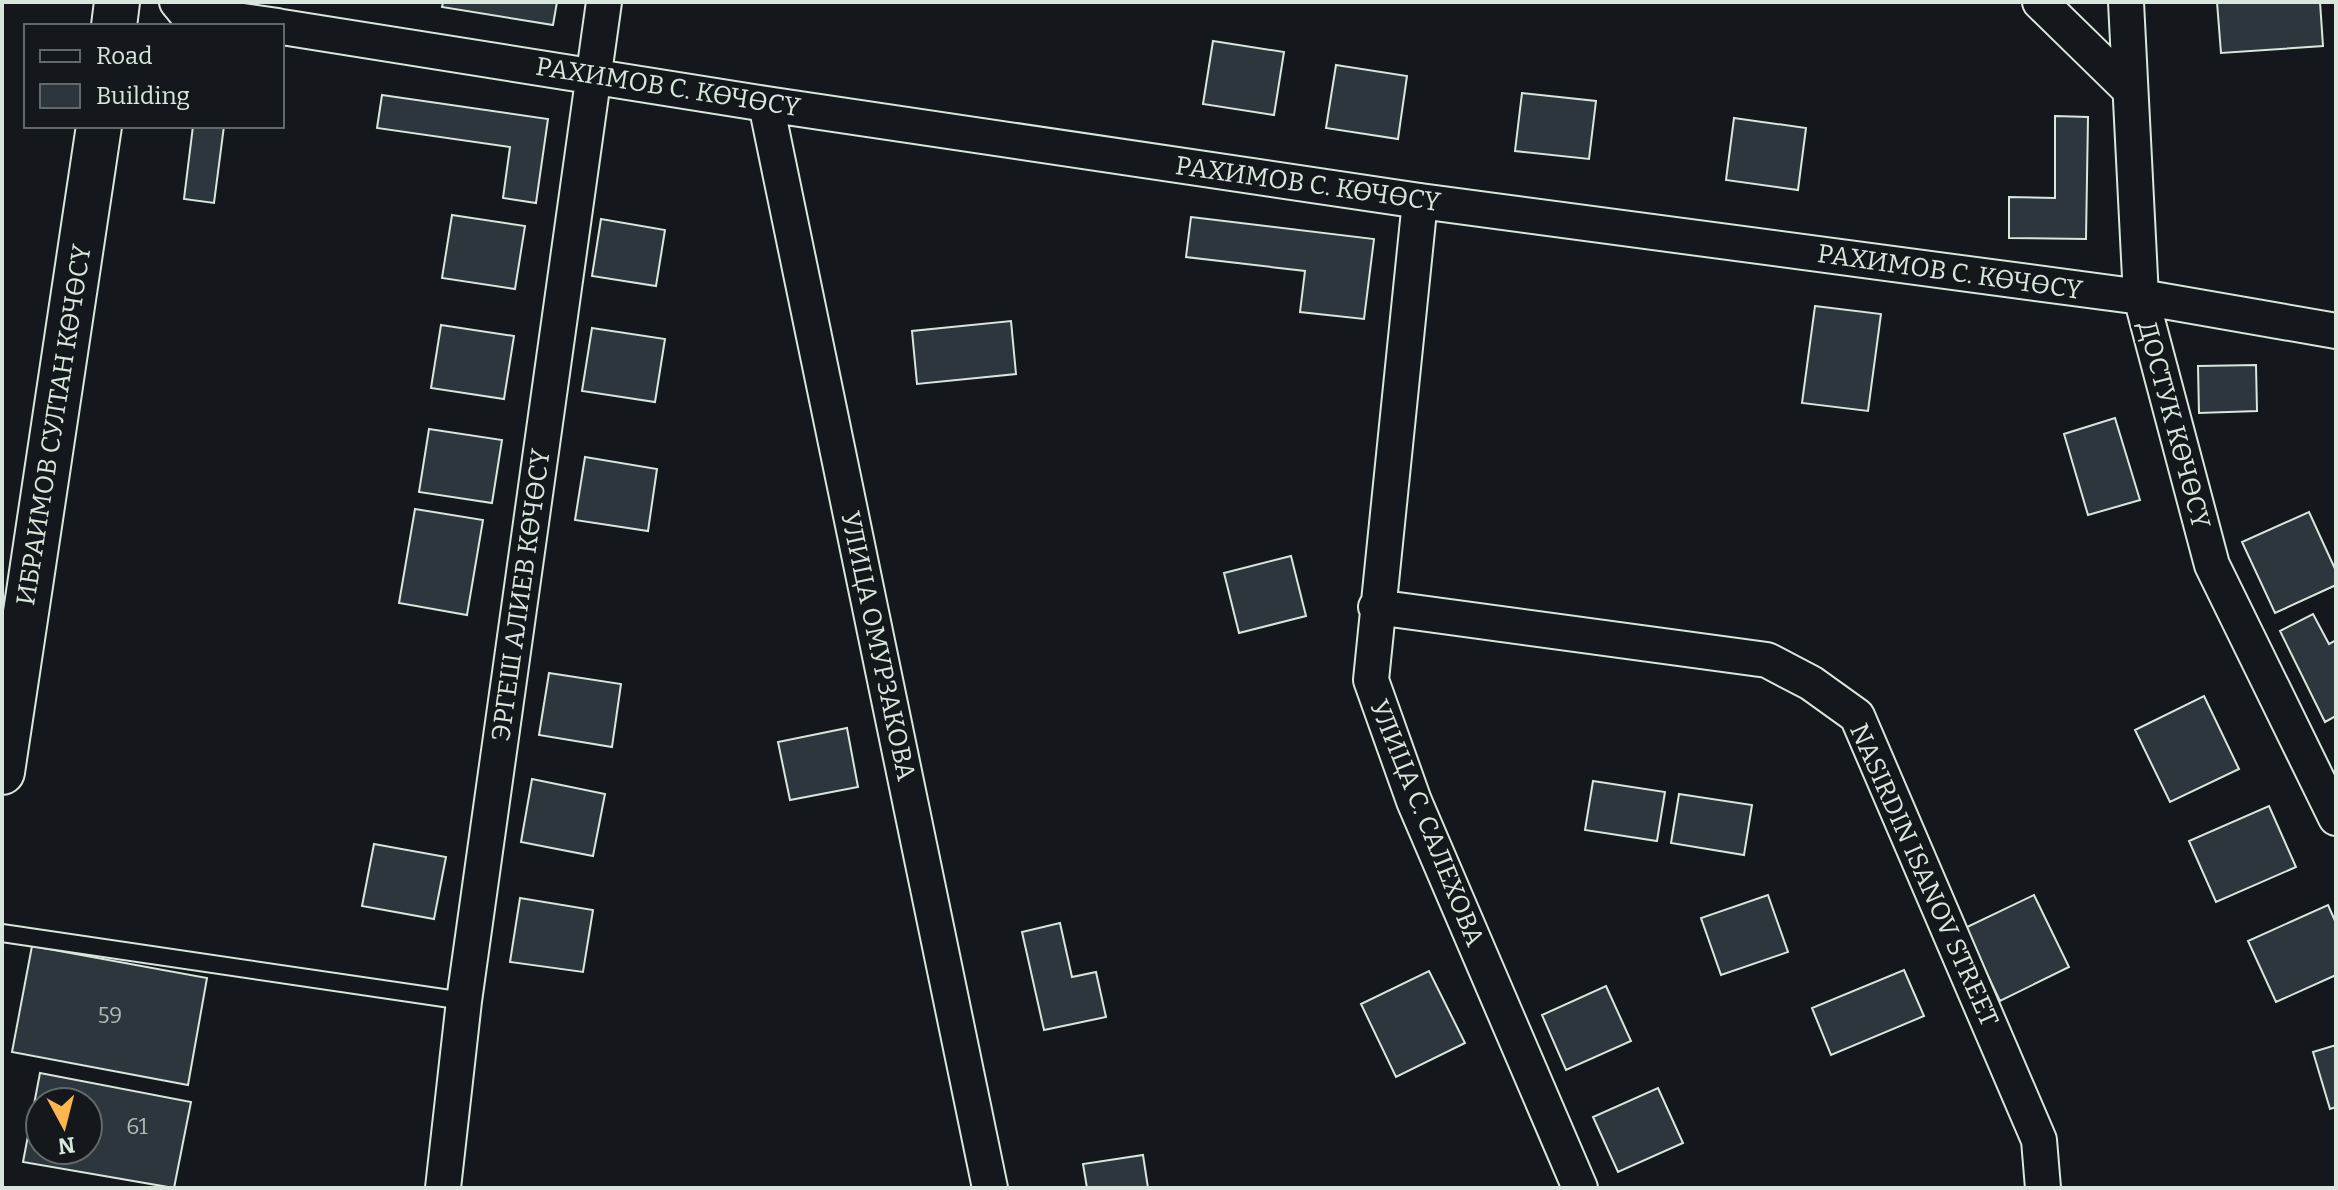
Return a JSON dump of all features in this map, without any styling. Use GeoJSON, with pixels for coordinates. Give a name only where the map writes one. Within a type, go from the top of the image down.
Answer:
{"type":"FeatureCollection","features":[{"type":"Feature","properties":{"kind":"main road"},"geometry":{"type":"LineString","coordinates":[[114,24],[117,2]]}},
{"type":"Feature","properties":{"kind":"main road","name":"ИБРАИМОВ СУЛТАН КӨЧӨСҮ"},"geometry":{"type":"LineString","coordinates":[[2,772],[99,128]]}},
{"type":"Feature","properties":{"kind":"street","name":"РАХИМОВ С. КӨЧӨСҮ"},"geometry":{"type":"LineString","coordinates":[[177,2],[186,13],[266,24]]}},
{"type":"Feature","properties":{"kind":"street","name":"ЭРГЕШ АЛИЕВ КӨЧӨСҮ"},"geometry":{"type":"LineString","coordinates":[[443,1188],[464,1001],[604,2]]}},
{"type":"Feature","properties":{"kind":"street"},"geometry":{"type":"LineString","coordinates":[[2040,2],[2129,89]]}},
{"type":"Feature","properties":{"kind":"street","name":"ДОСТУК КӨЧӨСҮ"},"geometry":{"type":"LineString","coordinates":[[2126,2],[2141,297],[2212,565],[2336,818]]}},
{"type":"Feature","properties":{"kind":"street","name":"РАХИМОВ С. КӨЧӨСҮ"},"geometry":{"type":"LineString","coordinates":[[284,27],[766,104],[1420,201],[2141,297],[2336,331]]}},
{"type":"Feature","properties":{"kind":"street","name":"УЛИЦА ОМУРЗАКОВА"},"geometry":{"type":"LineString","coordinates":[[766,104],[990,1188]]}},
{"type":"Feature","properties":{"kind":"street","name":"УЛИЦА С. САЛЕХОВА"},"geometry":{"type":"LineString","coordinates":[[1420,201],[1376,607],[1371,680],[1414,801],[1580,1188]]}},
{"type":"Feature","properties":{"kind":"street","name":"NASIRDIN ISANOV STREET"},"geometry":{"type":"LineString","coordinates":[[1376,607],[1767,660],[1811,683],[1857,716],[2039,1140],[2043,1188]]}},
{"type":"Feature","properties":{"kind":"lane"},"geometry":{"type":"LineString","coordinates":[[2,933],[464,1001]]}},
{"type":"Feature","properties":{"kind":"building"},"geometry":{"type":"Polygon","coordinates":[[[443,2],[557,2],[553,25],[442,7],[443,2]]]}},
{"type":"Feature","properties":{"kind":"building"},"geometry":{"type":"Polygon","coordinates":[[[2217,2],[2320,2],[2323,46],[2221,53],[2217,2]]]}},
{"type":"Feature","properties":{"kind":"building"},"geometry":{"type":"Polygon","coordinates":[[[1213,41],[1284,52],[1274,115],[1203,104],[1213,41]]]}},
{"type":"Feature","properties":{"kind":"building"},"geometry":{"type":"Polygon","coordinates":[[[1336,65],[1407,76],[1398,139],[1326,128],[1336,65]]]}},
{"type":"Feature","properties":{"kind":"building"},"geometry":{"type":"Polygon","coordinates":[[[1522,93],[1596,101],[1589,159],[1515,151],[1522,93]]]}},
{"type":"Feature","properties":{"kind":"building"},"geometry":{"type":"Polygon","coordinates":[[[382,95],[548,119],[536,203],[503,198],[510,147],[377,128],[382,95]]]}},
{"type":"Feature","properties":{"kind":"building"},"geometry":{"type":"Polygon","coordinates":[[[2055,116],[2088,117],[2086,239],[2009,238],[2009,197],[2055,198],[2055,116]]]}},
{"type":"Feature","properties":{"kind":"building"},"geometry":{"type":"Polygon","coordinates":[[[1734,118],[1806,128],[1798,190],[1726,180],[1734,118]]]}},
{"type":"Feature","properties":{"kind":"building"},"geometry":{"type":"Polygon","coordinates":[[[193,128],[224,128],[214,203],[184,199],[193,128]]]}},
{"type":"Feature","properties":{"kind":"building"},"geometry":{"type":"Polygon","coordinates":[[[452,215],[525,226],[515,289],[442,278],[452,215]]]}},
{"type":"Feature","properties":{"kind":"building"},"geometry":{"type":"Polygon","coordinates":[[[1191,217],[1374,239],[1364,319],[1300,312],[1305,271],[1186,257],[1191,217]]]}},
{"type":"Feature","properties":{"kind":"building"},"geometry":{"type":"Polygon","coordinates":[[[601,219],[665,230],[656,286],[592,276],[601,219]]]}},
{"type":"Feature","properties":{"kind":"building"},"geometry":{"type":"Polygon","coordinates":[[[1815,306],[1881,314],[1868,411],[1802,403],[1815,306]]]}},
{"type":"Feature","properties":{"kind":"building"},"geometry":{"type":"Polygon","coordinates":[[[1011,321],[1016,374],[917,384],[912,331],[1011,321]]]}},
{"type":"Feature","properties":{"kind":"building"},"geometry":{"type":"Polygon","coordinates":[[[441,325],[514,336],[504,399],[431,388],[441,325]]]}},
{"type":"Feature","properties":{"kind":"building"},"geometry":{"type":"Polygon","coordinates":[[[592,328],[665,339],[655,402],[582,391],[592,328]]]}},
{"type":"Feature","properties":{"kind":"building"},"geometry":{"type":"Polygon","coordinates":[[[2256,365],[2257,411],[2199,413],[2198,366],[2256,365]]]}},
{"type":"Feature","properties":{"kind":"building"},"geometry":{"type":"Polygon","coordinates":[[[2115,418],[2140,500],[2088,515],[2064,434],[2115,418]]]}},
{"type":"Feature","properties":{"kind":"building"},"geometry":{"type":"Polygon","coordinates":[[[429,429],[502,440],[492,503],[419,492],[429,429]]]}},
{"type":"Feature","properties":{"kind":"building"},"geometry":{"type":"Polygon","coordinates":[[[585,457],[657,469],[648,531],[575,520],[585,457]]]}},
{"type":"Feature","properties":{"kind":"building"},"geometry":{"type":"Polygon","coordinates":[[[415,509],[483,520],[467,615],[399,603],[415,509]]]}},
{"type":"Feature","properties":{"kind":"building"},"geometry":{"type":"Polygon","coordinates":[[[2309,512],[2336,571],[2336,585],[2275,613],[2242,542],[2309,512]]]}},
{"type":"Feature","properties":{"kind":"building"},"geometry":{"type":"Polygon","coordinates":[[[1291,556],[1306,616],[1239,633],[1224,573],[1291,556]]]}},
{"type":"Feature","properties":{"kind":"building"},"geometry":{"type":"Polygon","coordinates":[[[2313,614],[2329,644],[2336,640],[2336,716],[2325,722],[2280,631],[2313,614]]]}},
{"type":"Feature","properties":{"kind":"building"},"geometry":{"type":"Polygon","coordinates":[[[549,673],[621,684],[612,747],[539,735],[549,673]]]}},
{"type":"Feature","properties":{"kind":"building"},"geometry":{"type":"Polygon","coordinates":[[[2204,696],[2239,769],[2170,802],[2135,730],[2204,696]]]}},
{"type":"Feature","properties":{"kind":"building"},"geometry":{"type":"Polygon","coordinates":[[[847,728],[858,787],[790,800],[778,742],[847,728]]]}},
{"type":"Feature","properties":{"kind":"building"},"geometry":{"type":"Polygon","coordinates":[[[532,779],[605,794],[593,856],[521,842],[532,779]]]}},
{"type":"Feature","properties":{"kind":"building"},"geometry":{"type":"Polygon","coordinates":[[[1593,781],[1665,792],[1657,841],[1585,830],[1593,781]]]}},
{"type":"Feature","properties":{"kind":"building"},"geometry":{"type":"Polygon","coordinates":[[[1679,794],[1752,805],[1744,855],[1671,843],[1679,794]]]}},
{"type":"Feature","properties":{"kind":"building"},"geometry":{"type":"Polygon","coordinates":[[[2269,806],[2296,867],[2216,902],[2189,841],[2269,806]]]}},
{"type":"Feature","properties":{"kind":"building"},"geometry":{"type":"Polygon","coordinates":[[[374,844],[446,857],[434,919],[362,906],[374,844]]]}},
{"type":"Feature","properties":{"kind":"building"},"geometry":{"type":"Polygon","coordinates":[[[1768,895],[1788,952],[1721,975],[1701,918],[1768,895]]]}},
{"type":"Feature","properties":{"kind":"building"},"geometry":{"type":"Polygon","coordinates":[[[2034,895],[2069,967],[2000,1001],[1965,928],[2034,895]]]}},
{"type":"Feature","properties":{"kind":"building"},"geometry":{"type":"Polygon","coordinates":[[[520,898],[593,910],[583,972],[510,962],[520,898]]]}},
{"type":"Feature","properties":{"kind":"building"},"geometry":{"type":"Polygon","coordinates":[[[2328,905],[2336,923],[2336,975],[2276,1002],[2248,941],[2328,905]]]}},
{"type":"Feature","properties":{"kind":"building"},"geometry":{"type":"Polygon","coordinates":[[[1060,923],[1072,977],[1096,972],[1106,1017],[1044,1030],[1022,932],[1060,923]]]}},
{"type":"Feature","properties":{"kind":"building"},"geometry":{"type":"Polygon","coordinates":[[[32,946],[207,978],[188,1085],[12,1052],[32,946]]]}},
{"type":"Feature","properties":{"kind":"building"},"geometry":{"type":"Polygon","coordinates":[[[1904,970],[1924,1016],[1831,1055],[1812,1008],[1904,970]]]}},
{"type":"Feature","properties":{"kind":"building"},"geometry":{"type":"Polygon","coordinates":[[[1429,971],[1465,1043],[1396,1077],[1361,1004],[1429,971]]]}},
{"type":"Feature","properties":{"kind":"building"},"geometry":{"type":"Polygon","coordinates":[[[1606,986],[1631,1041],[1566,1070],[1542,1015],[1606,986]]]}},
{"type":"Feature","properties":{"kind":"building"},"geometry":{"type":"Polygon","coordinates":[[[2336,1045],[2336,1107],[2330,1109],[2313,1052],[2336,1045]]]}},
{"type":"Feature","properties":{"kind":"building"},"geometry":{"type":"Polygon","coordinates":[[[40,1073],[191,1102],[174,1188],[46,1166],[104,1166],[104,1086],[38,1086],[40,1073]]]}},
{"type":"Feature","properties":{"kind":"building"},"geometry":{"type":"Polygon","coordinates":[[[1658,1088],[1683,1143],[1618,1172],[1593,1117],[1658,1088]]]}},
{"type":"Feature","properties":{"kind":"building"},"geometry":{"type":"Polygon","coordinates":[[[1143,1155],[1148,1188],[1087,1188],[1083,1164],[1143,1155]]]}}]}
